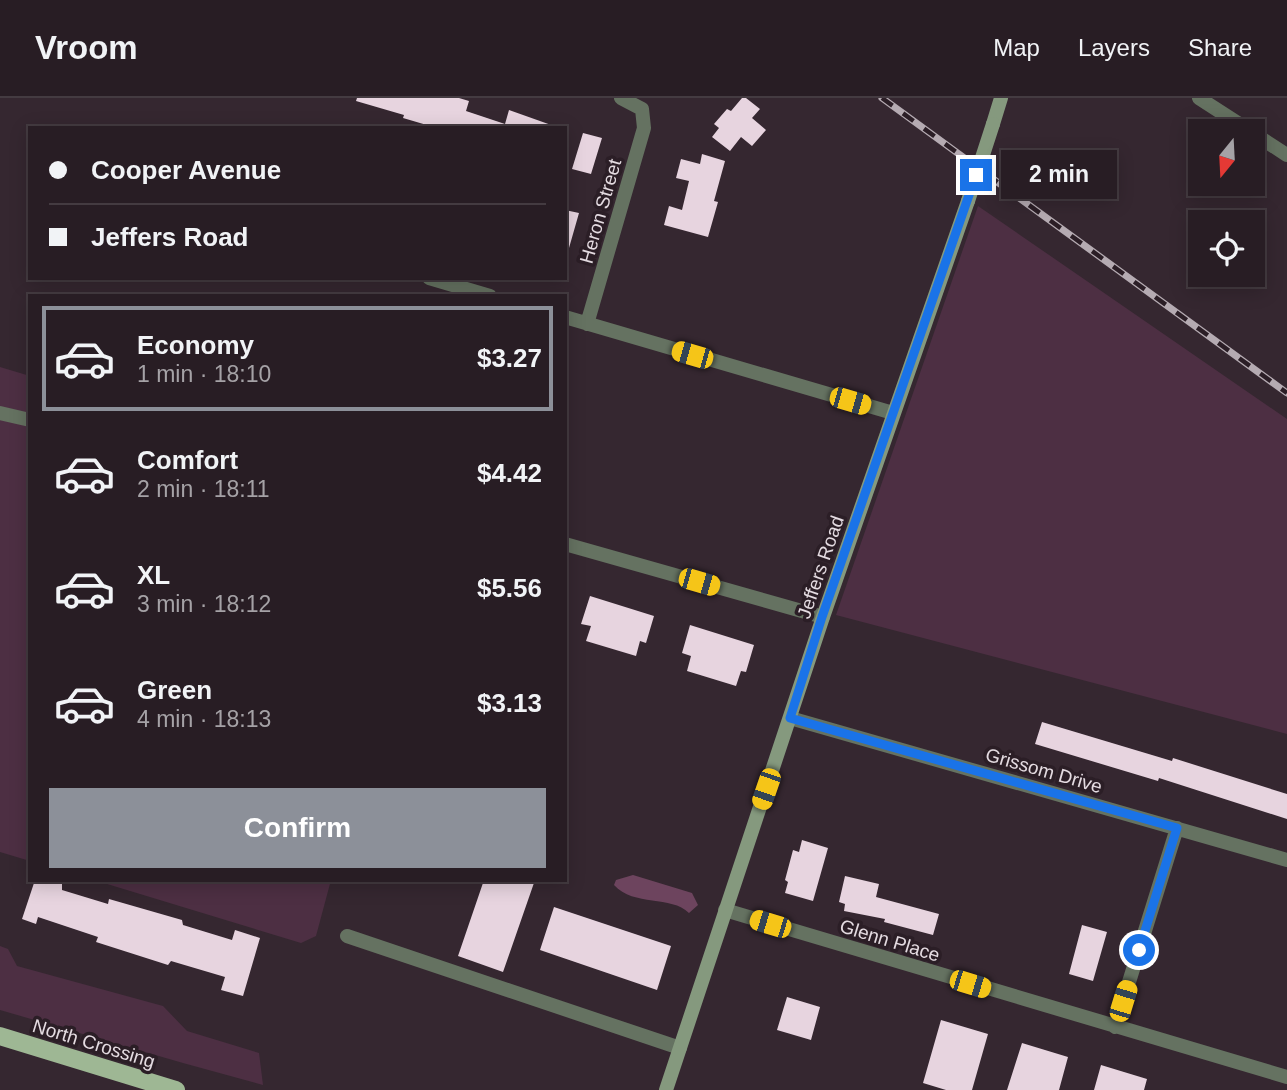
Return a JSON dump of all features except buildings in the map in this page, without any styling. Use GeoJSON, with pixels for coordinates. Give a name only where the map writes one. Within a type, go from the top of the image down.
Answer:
{"type":"FeatureCollection","features":[{"type":"Feature","properties":{"kind":"main road","name":"Jeffers Road"},"geometry":{"type":"LineString","coordinates":[[666,1090],[822,617],[968,201],[1001,98]]}},
{"type":"Feature","properties":{"kind":"main road","name":"North Crossing"},"geometry":{"type":"LineString","coordinates":[[0,1036],[176,1090]]}},
{"type":"Feature","properties":{"kind":"street","name":"Heron Street"},"geometry":{"type":"LineString","coordinates":[[587,324],[644,128],[642,109],[621,98]]}},
{"type":"Feature","properties":{"kind":"street"},"geometry":{"type":"LineString","coordinates":[[1199,98],[1232,119]]}},
{"type":"Feature","properties":{"kind":"street"},"geometry":{"type":"LineString","coordinates":[[1265,141],[1287,155]]}},
{"type":"Feature","properties":{"kind":"street"},"geometry":{"type":"LineString","coordinates":[[436,280],[483,294]]}},
{"type":"Feature","properties":{"kind":"street"},"geometry":{"type":"LineString","coordinates":[[567,318],[893,414]]}},
{"type":"Feature","properties":{"kind":"street"},"geometry":{"type":"LineString","coordinates":[[0,414],[28,420]]}},
{"type":"Feature","properties":{"kind":"street"},"geometry":{"type":"LineString","coordinates":[[567,545],[822,617]]}},
{"type":"Feature","properties":{"kind":"street","name":"Grissom Drive"},"geometry":{"type":"LineString","coordinates":[[790,718],[1287,860]]}},
{"type":"Feature","properties":{"kind":"street"},"geometry":{"type":"LineString","coordinates":[[1115,1027],[1177,828]]}},
{"type":"Feature","properties":{"kind":"street","name":"Glenn Place"},"geometry":{"type":"LineString","coordinates":[[725,910],[1287,1077]]}},
{"type":"Feature","properties":{"kind":"street"},"geometry":{"type":"LineString","coordinates":[[347,936],[680,1048]]}},
{"type":"Feature","properties":{"kind":"shaded area"},"geometry":{"type":"Polygon","coordinates":[[[978,206],[1287,419],[1287,734],[836,615],[978,206]]]}},
{"type":"Feature","properties":{"kind":"shaded area"},"geometry":{"type":"Polygon","coordinates":[[[0,367],[28,375],[28,860],[0,852],[0,367]]]}},
{"type":"Feature","properties":{"kind":"shaded area"},"geometry":{"type":"Polygon","coordinates":[[[633,875],[692,893],[698,905],[689,913],[672,904],[632,896],[614,885],[616,880],[633,875]]]}},
{"type":"Feature","properties":{"kind":"shaded area"},"geometry":{"type":"Polygon","coordinates":[[[101,882],[330,882],[316,936],[301,943],[101,882]]]}},
{"type":"Feature","properties":{"kind":"shaded area"},"geometry":{"type":"Polygon","coordinates":[[[0,946],[8,949],[17,966],[163,1006],[187,1031],[259,1053],[263,1085],[0,1010],[0,946]]]}},
{"type":"Feature","properties":{"kind":"railway"},"geometry":{"type":"LineString","coordinates":[[882,98],[1287,393]]}},
{"type":"Feature","properties":{"kind":"route"},"geometry":{"type":"LineString","coordinates":[[976,175],[822,617],[790,718],[1177,828],[1139,950]]}}]}
